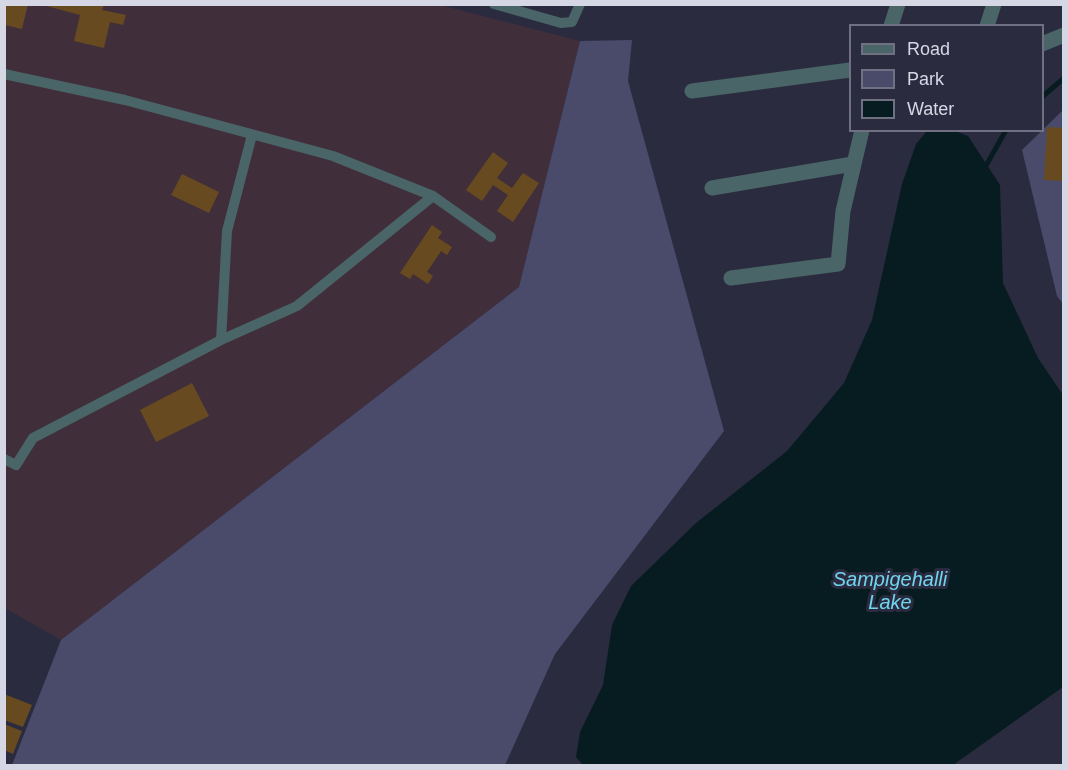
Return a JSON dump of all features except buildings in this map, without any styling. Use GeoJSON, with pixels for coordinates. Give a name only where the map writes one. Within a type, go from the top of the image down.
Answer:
{"type":"FeatureCollection","features":[{"type":"Feature","properties":{"kind":"street"},"geometry":{"type":"LineString","coordinates":[[892,24],[898,4]]}},
{"type":"Feature","properties":{"kind":"street"},"geometry":{"type":"LineString","coordinates":[[988,24],[994,4]]}},
{"type":"Feature","properties":{"kind":"street"},"geometry":{"type":"LineString","coordinates":[[1044,43],[1064,35]]}},
{"type":"Feature","properties":{"kind":"street"},"geometry":{"type":"LineString","coordinates":[[692,91],[849,70]]}},
{"type":"Feature","properties":{"kind":"street"},"geometry":{"type":"LineString","coordinates":[[731,278],[838,264],[843,211],[861,132]]}},
{"type":"Feature","properties":{"kind":"street"},"geometry":{"type":"LineString","coordinates":[[712,188],[853,165]]}},
{"type":"Feature","properties":{"kind":"lane"},"geometry":{"type":"LineString","coordinates":[[494,4],[561,23],[572,22],[580,4]]}},
{"type":"Feature","properties":{"kind":"lane"},"geometry":{"type":"LineString","coordinates":[[4,74],[125,100],[333,156],[433,196],[491,237]]}},
{"type":"Feature","properties":{"kind":"lane"},"geometry":{"type":"LineString","coordinates":[[221,340],[227,231],[252,135]]}},
{"type":"Feature","properties":{"kind":"lane"},"geometry":{"type":"LineString","coordinates":[[4,459],[16,465],[33,438],[221,340],[297,306],[433,196]]}},
{"type":"Feature","properties":{"kind":"shaded area"},"geometry":{"type":"Polygon","coordinates":[[[5,5],[440,5],[580,41],[519,287],[61,640],[5,608],[5,5]]]}},
{"type":"Feature","properties":{"kind":"green space"},"geometry":{"type":"Polygon","coordinates":[[[632,40],[628,81],[724,431],[555,654],[505,765],[12,765],[61,640],[519,287],[580,41],[632,40]]]}},
{"type":"Feature","properties":{"kind":"green space"},"geometry":{"type":"Polygon","coordinates":[[[1063,110],[1063,304],[1057,296],[1022,150],[1040,132],[1044,132],[1044,129],[1063,110]]]}},
{"type":"Feature","properties":{"kind":"water","name":"Sampigehalli Lake"},"geometry":{"type":"Polygon","coordinates":[[[926,132],[958,132],[968,136],[1000,185],[1003,283],[1038,358],[1063,395],[1063,687],[953,765],[583,765],[576,757],[580,732],[603,685],[612,625],[631,586],[696,523],[787,451],[844,383],[872,320],[902,184],[916,144],[926,132]]]}},
{"type":"Feature","properties":{"kind":"waterway"},"geometry":{"type":"LineString","coordinates":[[1044,95],[1064,78]]}},
{"type":"Feature","properties":{"kind":"waterway"},"geometry":{"type":"LineString","coordinates":[[983,171],[1005,132]]}}]}
